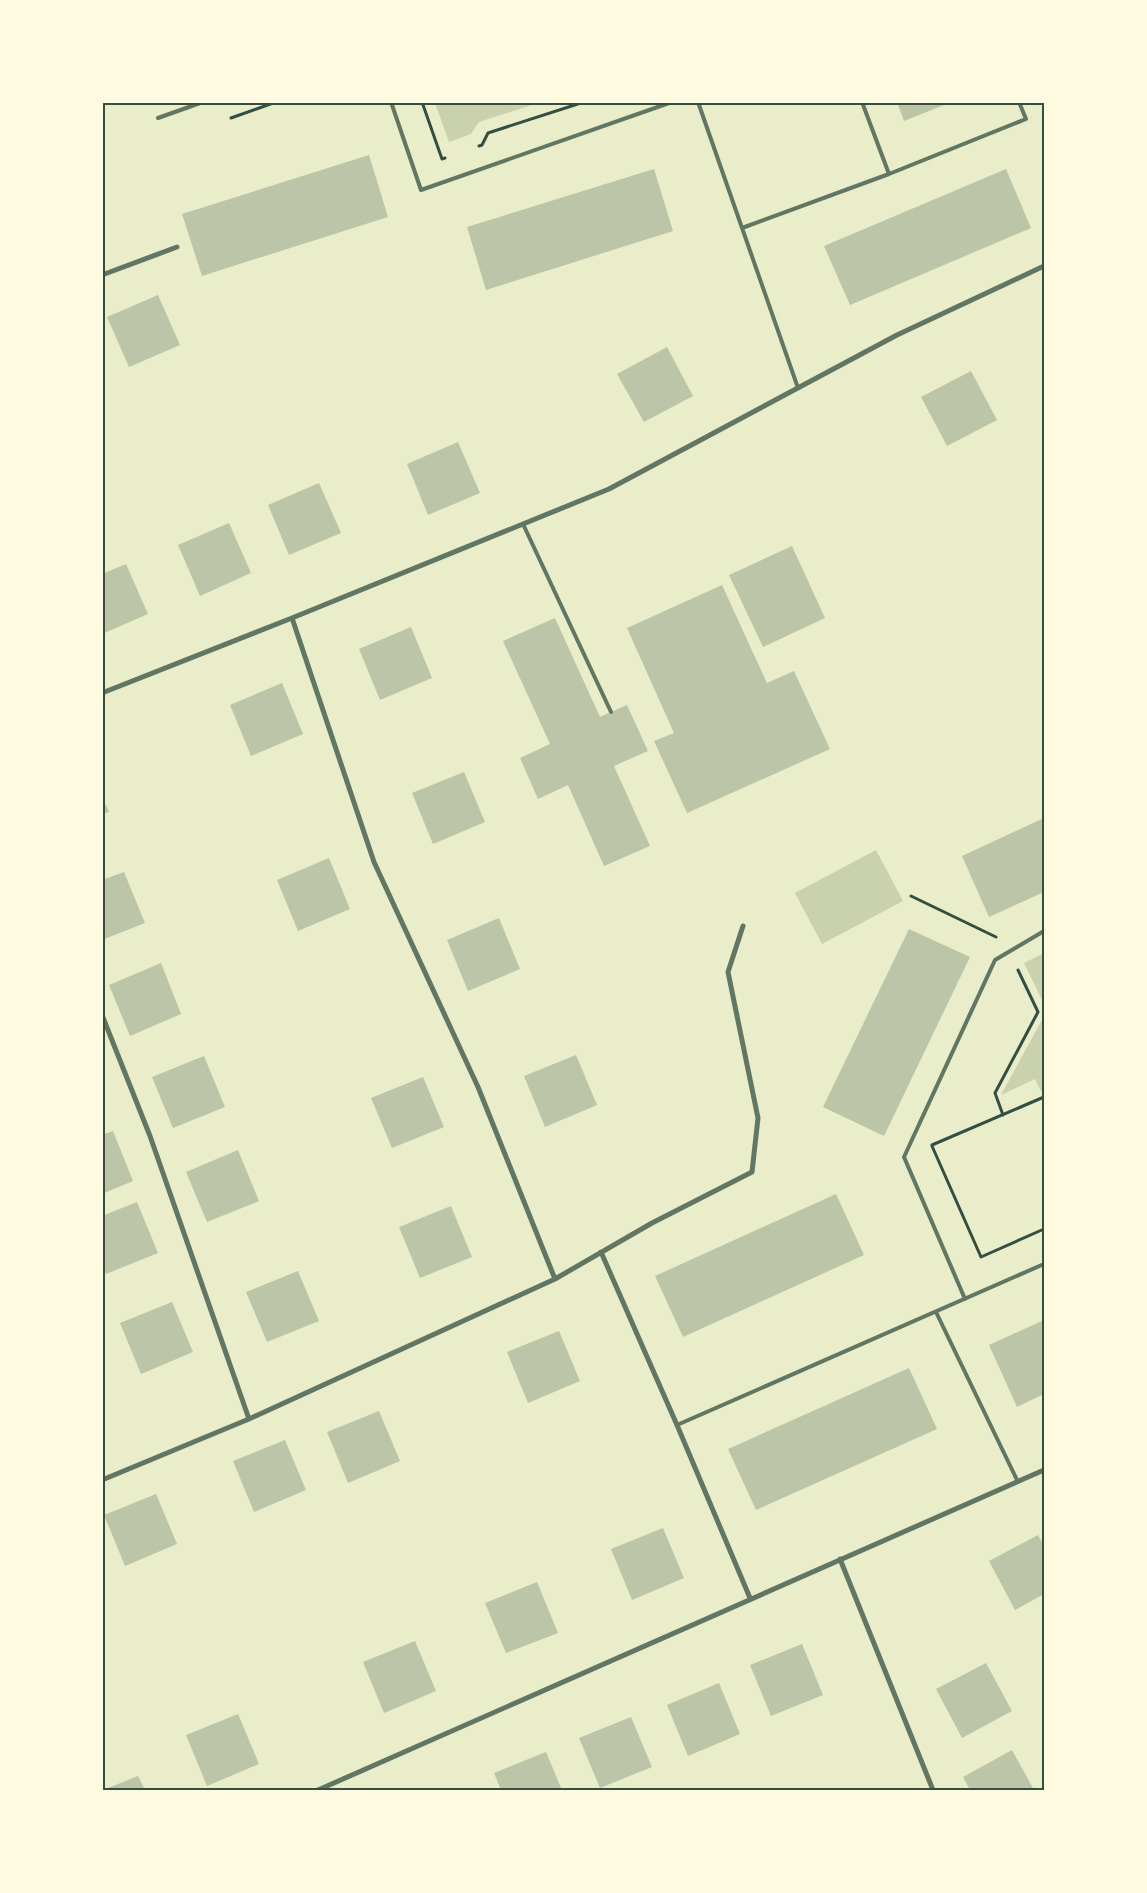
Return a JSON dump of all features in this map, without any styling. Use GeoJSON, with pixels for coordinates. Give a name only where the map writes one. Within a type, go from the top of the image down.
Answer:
{"type":"FeatureCollection","features":[{"type":"Feature","properties":{"kind":"street"},"geometry":{"type":"LineString","coordinates":[[102,275],[177,248]]}},
{"type":"Feature","properties":{"kind":"street"},"geometry":{"type":"LineString","coordinates":[[102,693],[609,489],[897,334],[1044,266]]}},
{"type":"Feature","properties":{"kind":"street"},"geometry":{"type":"LineString","coordinates":[[292,618],[374,862],[478,1087],[555,1279]]}},
{"type":"Feature","properties":{"kind":"street"},"geometry":{"type":"LineString","coordinates":[[102,1480],[249,1419],[555,1279],[652,1224],[752,1172],[758,1118],[728,972],[743,926]]}},
{"type":"Feature","properties":{"kind":"street"},"geometry":{"type":"LineString","coordinates":[[102,1015],[150,1136],[249,1419]]}},
{"type":"Feature","properties":{"kind":"street"},"geometry":{"type":"LineString","coordinates":[[601,1252],[750,1598]]}},
{"type":"Feature","properties":{"kind":"street"},"geometry":{"type":"LineString","coordinates":[[318,1790],[1044,1470]]}},
{"type":"Feature","properties":{"kind":"street"},"geometry":{"type":"LineString","coordinates":[[840,1559],[933,1790]]}},
{"type":"Feature","properties":{"kind":"lane"},"geometry":{"type":"LineString","coordinates":[[158,118],[203,102]]}},
{"type":"Feature","properties":{"kind":"lane"},"geometry":{"type":"LineString","coordinates":[[391,102],[421,190],[672,102]]}},
{"type":"Feature","properties":{"kind":"lane"},"geometry":{"type":"LineString","coordinates":[[698,102],[798,388]]}},
{"type":"Feature","properties":{"kind":"lane"},"geometry":{"type":"LineString","coordinates":[[862,102],[889,174]]}},
{"type":"Feature","properties":{"kind":"lane"},"geometry":{"type":"LineString","coordinates":[[742,228],[889,174],[1026,119],[1019,102]]}},
{"type":"Feature","properties":{"kind":"lane"},"geometry":{"type":"LineString","coordinates":[[523,524],[611,712]]}},
{"type":"Feature","properties":{"kind":"lane"},"geometry":{"type":"LineString","coordinates":[[965,1299],[904,1157],[995,960],[1044,931]]}},
{"type":"Feature","properties":{"kind":"lane"},"geometry":{"type":"LineString","coordinates":[[677,1425],[1044,1264]]}},
{"type":"Feature","properties":{"kind":"lane"},"geometry":{"type":"LineString","coordinates":[[936,1312],[1018,1482]]}},
{"type":"Feature","properties":{"kind":"path"},"geometry":{"type":"LineString","coordinates":[[231,118],[276,102]]}},
{"type":"Feature","properties":{"kind":"path"},"geometry":{"type":"LineString","coordinates":[[422,102],[442,159],[450,156]]}},
{"type":"Feature","properties":{"kind":"path"},"geometry":{"type":"LineString","coordinates":[[474,148],[482,145],[488,133],[584,102]]}},
{"type":"Feature","properties":{"kind":"path"},"geometry":{"type":"LineString","coordinates":[[911,896],[1018,947],[1024,959],[1015,964],[1038,1012],[995,1092],[1003,1115]]}},
{"type":"Feature","properties":{"kind":"path"},"geometry":{"type":"LineString","coordinates":[[1044,1098],[931,1145],[981,1257],[1044,1229]]}},
{"type":"Feature","properties":{"kind":"green space"},"geometry":{"type":"Polygon","coordinates":[[[435,102],[538,103],[479,122],[471,134],[449,142],[435,102]]]}},
{"type":"Feature","properties":{"kind":"green space"},"geometry":{"type":"Polygon","coordinates":[[[876,850],[903,901],[822,944],[795,893],[876,850]]]}},
{"type":"Feature","properties":{"kind":"green space"},"geometry":{"type":"Polygon","coordinates":[[[1044,953],[1044,1004],[1024,963],[1044,953]]]}},
{"type":"Feature","properties":{"kind":"green space"},"geometry":{"type":"Polygon","coordinates":[[[1044,1016],[1044,1095],[1035,1079],[1001,1095],[1044,1016]]]}},
{"type":"Feature","properties":{"kind":"building"},"geometry":{"type":"Polygon","coordinates":[[[897,102],[949,102],[949,103],[904,121],[897,102]]]}},
{"type":"Feature","properties":{"kind":"building"},"geometry":{"type":"Polygon","coordinates":[[[369,155],[388,217],[202,276],[182,214],[369,155]]]}},
{"type":"Feature","properties":{"kind":"building"},"geometry":{"type":"Polygon","coordinates":[[[654,169],[673,231],[486,290],[467,227],[654,169]]]}},
{"type":"Feature","properties":{"kind":"building"},"geometry":{"type":"Polygon","coordinates":[[[1006,169],[1031,228],[850,305],[824,246],[1006,169]]]}},
{"type":"Feature","properties":{"kind":"building"},"geometry":{"type":"Polygon","coordinates":[[[158,295],[180,345],[129,367],[107,317],[158,295]]]}},
{"type":"Feature","properties":{"kind":"building"},"geometry":{"type":"Polygon","coordinates":[[[667,347],[693,396],[644,422],[617,374],[667,347]]]}},
{"type":"Feature","properties":{"kind":"building"},"geometry":{"type":"Polygon","coordinates":[[[971,371],[997,420],[947,446],[921,397],[971,371]]]}},
{"type":"Feature","properties":{"kind":"building"},"geometry":{"type":"Polygon","coordinates":[[[458,442],[480,493],[428,515],[407,464],[458,442]]]}},
{"type":"Feature","properties":{"kind":"building"},"geometry":{"type":"Polygon","coordinates":[[[319,483],[341,533],[289,555],[268,505],[319,483]]]}},
{"type":"Feature","properties":{"kind":"building"},"geometry":{"type":"Polygon","coordinates":[[[229,523],[251,573],[200,596],[178,545],[229,523]]]}},
{"type":"Feature","properties":{"kind":"building"},"geometry":{"type":"Polygon","coordinates":[[[792,546],[825,618],[763,647],[729,575],[792,546]]]}},
{"type":"Feature","properties":{"kind":"building"},"geometry":{"type":"Polygon","coordinates":[[[126,564],[148,614],[102,634],[102,574],[126,564]]]}},
{"type":"Feature","properties":{"kind":"building"},"geometry":{"type":"Polygon","coordinates":[[[722,585],[767,683],[794,671],[830,749],[687,813],[654,741],[674,733],[627,628],[722,585]]]}},
{"type":"Feature","properties":{"kind":"building"},"geometry":{"type":"Polygon","coordinates":[[[555,618],[600,717],[627,705],[648,751],[614,766],[650,846],[604,866],[568,785],[538,799],[520,758],[550,744],[503,641],[555,618]]]}},
{"type":"Feature","properties":{"kind":"building"},"geometry":{"type":"Polygon","coordinates":[[[411,627],[432,678],[380,700],[359,649],[411,627]]]}},
{"type":"Feature","properties":{"kind":"building"},"geometry":{"type":"Polygon","coordinates":[[[282,683],[303,734],[251,756],[230,705],[282,683]]]}},
{"type":"Feature","properties":{"kind":"building"},"geometry":{"type":"Polygon","coordinates":[[[464,772],[485,822],[433,844],[412,793],[464,772]]]}},
{"type":"Feature","properties":{"kind":"building"},"geometry":{"type":"Polygon","coordinates":[[[102,797],[109,812],[102,814],[102,797]]]}},
{"type":"Feature","properties":{"kind":"building"},"geometry":{"type":"Polygon","coordinates":[[[1044,818],[1044,892],[989,917],[962,856],[1044,818]]]}},
{"type":"Feature","properties":{"kind":"building"},"geometry":{"type":"Polygon","coordinates":[[[329,858],[350,909],[298,931],[277,880],[329,858]]]}},
{"type":"Feature","properties":{"kind":"building"},"geometry":{"type":"Polygon","coordinates":[[[124,872],[145,923],[102,940],[102,880],[124,872]]]}},
{"type":"Feature","properties":{"kind":"building"},"geometry":{"type":"Polygon","coordinates":[[[499,918],[520,969],[468,991],[447,940],[499,918]]]}},
{"type":"Feature","properties":{"kind":"building"},"geometry":{"type":"Polygon","coordinates":[[[909,929],[970,957],[884,1136],[823,1107],[909,929]]]}},
{"type":"Feature","properties":{"kind":"building"},"geometry":{"type":"Polygon","coordinates":[[[161,963],[181,1014],[130,1036],[109,985],[161,963]]]}},
{"type":"Feature","properties":{"kind":"building"},"geometry":{"type":"Polygon","coordinates":[[[576,1055],[597,1105],[545,1127],[524,1076],[576,1055]]]}},
{"type":"Feature","properties":{"kind":"building"},"geometry":{"type":"Polygon","coordinates":[[[204,1056],[225,1107],[173,1128],[152,1077],[204,1056]]]}},
{"type":"Feature","properties":{"kind":"building"},"geometry":{"type":"Polygon","coordinates":[[[423,1077],[444,1127],[392,1148],[371,1098],[423,1077]]]}},
{"type":"Feature","properties":{"kind":"building"},"geometry":{"type":"Polygon","coordinates":[[[113,1131],[133,1181],[102,1194],[102,1135],[113,1131]]]}},
{"type":"Feature","properties":{"kind":"building"},"geometry":{"type":"Polygon","coordinates":[[[238,1150],[259,1201],[207,1222],[186,1172],[238,1150]]]}},
{"type":"Feature","properties":{"kind":"building"},"geometry":{"type":"Polygon","coordinates":[[[836,1194],[864,1255],[683,1337],[655,1276],[836,1194]]]}},
{"type":"Feature","properties":{"kind":"building"},"geometry":{"type":"Polygon","coordinates":[[[137,1202],[158,1253],[106,1274],[102,1266],[102,1216],[137,1202]]]}},
{"type":"Feature","properties":{"kind":"building"},"geometry":{"type":"Polygon","coordinates":[[[451,1206],[472,1257],[420,1278],[399,1227],[451,1206]]]}},
{"type":"Feature","properties":{"kind":"building"},"geometry":{"type":"Polygon","coordinates":[[[298,1271],[319,1321],[267,1342],[246,1292],[298,1271]]]}},
{"type":"Feature","properties":{"kind":"building"},"geometry":{"type":"Polygon","coordinates":[[[172,1302],[193,1352],[141,1374],[120,1323],[172,1302]]]}},
{"type":"Feature","properties":{"kind":"building"},"geometry":{"type":"Polygon","coordinates":[[[1044,1320],[1044,1394],[1017,1407],[989,1345],[1044,1320]]]}},
{"type":"Feature","properties":{"kind":"building"},"geometry":{"type":"Polygon","coordinates":[[[559,1331],[580,1381],[528,1403],[507,1352],[559,1331]]]}},
{"type":"Feature","properties":{"kind":"building"},"geometry":{"type":"Polygon","coordinates":[[[909,1368],[937,1429],[756,1510],[728,1449],[909,1368]]]}},
{"type":"Feature","properties":{"kind":"building"},"geometry":{"type":"Polygon","coordinates":[[[379,1411],[400,1461],[348,1483],[327,1432],[379,1411]]]}},
{"type":"Feature","properties":{"kind":"building"},"geometry":{"type":"Polygon","coordinates":[[[285,1440],[306,1490],[254,1512],[233,1461],[285,1440]]]}},
{"type":"Feature","properties":{"kind":"building"},"geometry":{"type":"Polygon","coordinates":[[[156,1494],[177,1544],[125,1566],[104,1515],[156,1494]]]}},
{"type":"Feature","properties":{"kind":"building"},"geometry":{"type":"Polygon","coordinates":[[[663,1528],[684,1578],[632,1600],[611,1549],[663,1528]]]}},
{"type":"Feature","properties":{"kind":"building"},"geometry":{"type":"Polygon","coordinates":[[[1038,1535],[1044,1546],[1044,1594],[1015,1610],[989,1561],[1038,1535]]]}},
{"type":"Feature","properties":{"kind":"building"},"geometry":{"type":"Polygon","coordinates":[[[537,1582],[558,1633],[506,1653],[485,1603],[537,1582]]]}},
{"type":"Feature","properties":{"kind":"building"},"geometry":{"type":"Polygon","coordinates":[[[415,1641],[436,1691],[384,1713],[363,1662],[415,1641]]]}},
{"type":"Feature","properties":{"kind":"building"},"geometry":{"type":"Polygon","coordinates":[[[802,1644],[823,1695],[771,1716],[750,1665],[802,1644]]]}},
{"type":"Feature","properties":{"kind":"building"},"geometry":{"type":"Polygon","coordinates":[[[986,1663],[1012,1711],[962,1738],[936,1689],[986,1663]]]}},
{"type":"Feature","properties":{"kind":"building"},"geometry":{"type":"Polygon","coordinates":[[[719,1683],[740,1734],[688,1756],[667,1705],[719,1683]]]}},
{"type":"Feature","properties":{"kind":"building"},"geometry":{"type":"Polygon","coordinates":[[[238,1714],[259,1764],[207,1786],[186,1735],[238,1714]]]}},
{"type":"Feature","properties":{"kind":"building"},"geometry":{"type":"Polygon","coordinates":[[[631,1717],[652,1767],[600,1788],[579,1738],[631,1717]]]}},
{"type":"Feature","properties":{"kind":"building"},"geometry":{"type":"Polygon","coordinates":[[[1012,1750],[1034,1790],[970,1790],[963,1777],[1012,1750]]]}},
{"type":"Feature","properties":{"kind":"building"},"geometry":{"type":"Polygon","coordinates":[[[546,1752],[562,1790],[501,1790],[494,1773],[546,1752]]]}},
{"type":"Feature","properties":{"kind":"building"},"geometry":{"type":"Polygon","coordinates":[[[138,1776],[145,1790],[103,1790],[138,1776]]]}}]}
